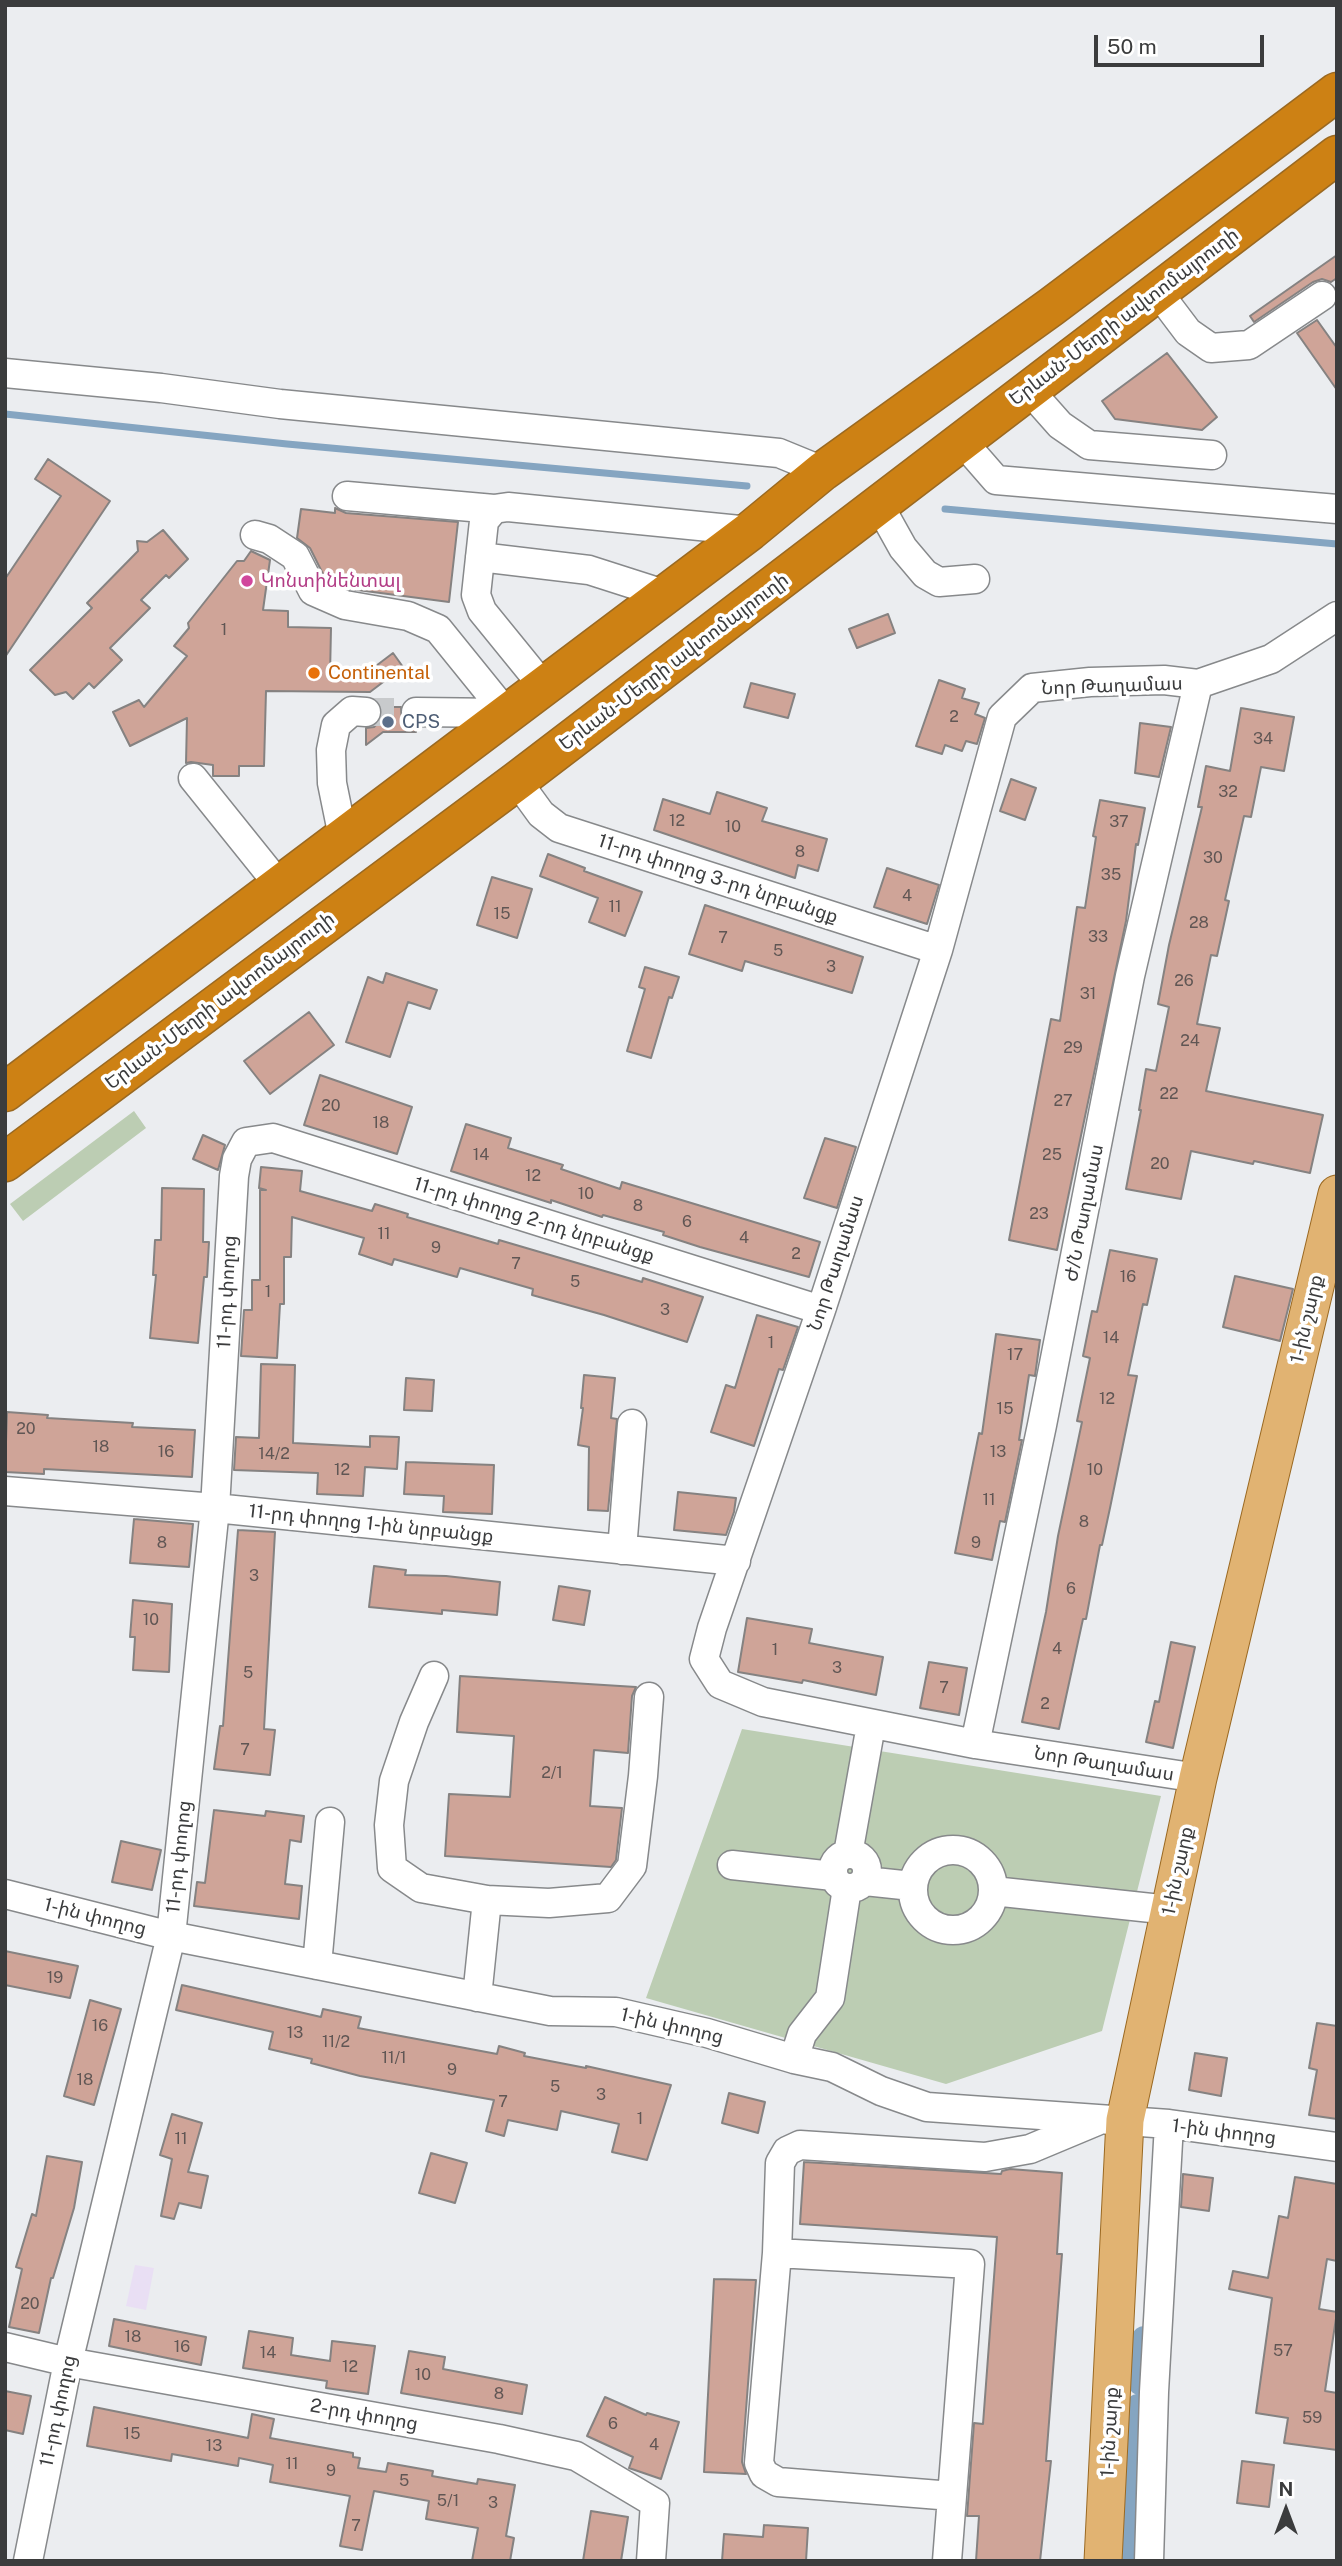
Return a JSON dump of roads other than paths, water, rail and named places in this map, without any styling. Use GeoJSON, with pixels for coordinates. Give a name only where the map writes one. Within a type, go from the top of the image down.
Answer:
{"type":"FeatureCollection","features":[{"type":"Feature","properties":{"kind":"highway"},"geometry":{"type":"LineString","coordinates":[[5,1092],[750,531],[823,471],[1051,307],[1337,92]]}},
{"type":"Feature","properties":{"kind":"highway","name":"Երևան-Մեղրի ավտոմայրուղի"},"geometry":{"type":"LineString","coordinates":[[5,1162],[517,781],[1337,155]]}},
{"type":"Feature","properties":{"kind":"main road","name":"1-ին շարք"},"geometry":{"type":"LineString","coordinates":[[1103,2561],[1117,2281],[1114,2119],[1170,1910],[1198,1778],[1337,1194]]}},
{"type":"Feature","properties":{"kind":"street"},"geometry":{"type":"LineString","coordinates":[[1157,292],[1188,332],[1211,348],[1249,345],[1322,296]]}},
{"type":"Feature","properties":{"kind":"street"},"geometry":{"type":"LineString","coordinates":[[5,373],[161,388],[280,404],[779,453],[823,471]]}},
{"type":"Feature","properties":{"kind":"street"},"geometry":{"type":"LineString","coordinates":[[1029,390],[1060,425],[1089,445],[1212,455]]}},
{"type":"Feature","properties":{"kind":"street"},"geometry":{"type":"LineString","coordinates":[[962,441],[996,480],[1337,509]]}},
{"type":"Feature","properties":{"kind":"street"},"geometry":{"type":"LineString","coordinates":[[347,496],[494,509],[508,507],[750,531]]}},
{"type":"Feature","properties":{"kind":"street"},"geometry":{"type":"LineString","coordinates":[[879,505],[903,548],[925,574],[939,582],[975,579]]}},
{"type":"Feature","properties":{"kind":"street"},"geometry":{"type":"LineString","coordinates":[[494,509],[484,521],[476,595],[482,611],[543,686]]}},
{"type":"Feature","properties":{"kind":"street"},"geometry":{"type":"LineString","coordinates":[[255,535],[269,539],[295,556],[313,592],[345,605],[408,616],[438,629],[506,713]]}},
{"type":"Feature","properties":{"kind":"street"},"geometry":{"type":"LineString","coordinates":[[480,557],[589,570],[664,594]]}},
{"type":"Feature","properties":{"kind":"street","name":"Նոր Թաղամաս"},"geometry":{"type":"LineString","coordinates":[[1198,1778],[975,1744],[763,1702],[720,1684],[704,1659],[712,1628],[821,1310],[938,950],[1002,717],[1032,688],[1090,682],[1164,680],[1198,684],[1271,659],[1337,616]]}},
{"type":"Feature","properties":{"kind":"street","name":"Ժ/Ն Թաղամաս"},"geometry":{"type":"LineString","coordinates":[[975,1744],[1042,1425],[1130,976],[1198,684]]}},
{"type":"Feature","properties":{"kind":"street"},"geometry":{"type":"LineString","coordinates":[[343,837],[332,783],[331,750],[336,725],[352,712],[366,712]]}},
{"type":"Feature","properties":{"kind":"street"},"geometry":{"type":"LineString","coordinates":[[416,712],[506,713]]}},
{"type":"Feature","properties":{"kind":"street"},"geometry":{"type":"LineString","coordinates":[[193,778],[279,885]]}},
{"type":"Feature","properties":{"kind":"street","name":"11-րդ փողոց 3-րդ նրբանցք"},"geometry":{"type":"LineString","coordinates":[[517,781],[541,814],[559,828],[938,950]]}},
{"type":"Feature","properties":{"kind":"street","name":"11-րդ փողոց 2-րդ նրբանցք"},"geometry":{"type":"LineString","coordinates":[[246,1142],[273,1138],[821,1310]]}},
{"type":"Feature","properties":{"kind":"street","name":"11-րդ փողոց"},"geometry":{"type":"LineString","coordinates":[[28,2561],[68,2362],[171,1936],[215,1508],[234,1176],[237,1159],[246,1142]]}},
{"type":"Feature","properties":{"kind":"street"},"geometry":{"type":"LineString","coordinates":[[622,1550],[632,1423]]}},
{"type":"Feature","properties":{"kind":"street","name":"11-րդ փողոց 1-ին նրբանցք"},"geometry":{"type":"LineString","coordinates":[[5,1491],[215,1508],[736,1561]]}},
{"type":"Feature","properties":{"kind":"street"},"geometry":{"type":"LineString","coordinates":[[434,1676],[414,1722],[394,1781],[389,1825],[392,1868],[421,1888],[487,1900],[549,1903],[608,1898],[632,1866],[649,1697]]}},
{"type":"Feature","properties":{"kind":"street"},"geometry":{"type":"LineString","coordinates":[[794,2059],[803,2034],[830,1998],[872,1725]]}},
{"type":"Feature","properties":{"kind":"street"},"geometry":{"type":"LineString","coordinates":[[317,1965],[330,1822]]}},
{"type":"Feature","properties":{"kind":"street"},"geometry":{"type":"LineString","coordinates":[[948,1850],[975,1856],[985,1865],[991,1877],[993,1891],[991,1903],[975,1924],[950,1930],[937,1927],[918,1911],[912,1886],[916,1872],[924,1862],[935,1854],[948,1850]]}},
{"type":"Feature","properties":{"kind":"street"},"geometry":{"type":"LineString","coordinates":[[732,1865],[848,1875],[912,1886]]}},
{"type":"Feature","properties":{"kind":"street"},"geometry":{"type":"LineString","coordinates":[[993,1891],[1170,1910]]}},
{"type":"Feature","properties":{"kind":"street","name":"1-ին փողոց"},"geometry":{"type":"LineString","coordinates":[[5,1894],[171,1936],[477,1997],[550,2011],[617,2012],[832,2067],[881,2091],[927,2107],[1169,2124],[1337,2147]]}},
{"type":"Feature","properties":{"kind":"street"},"geometry":{"type":"LineString","coordinates":[[477,1997],[487,1900]]}},
{"type":"Feature","properties":{"kind":"street"},"geometry":{"type":"LineString","coordinates":[[952,2496],[778,2482],[764,2474],[759,2463],[777,2253],[780,2163],[787,2151],[800,2145],[985,2157],[1030,2149],[1114,2119]]}},
{"type":"Feature","properties":{"kind":"street"},"geometry":{"type":"LineString","coordinates":[[1149,2561],[1154,2392],[1169,2124]]}},
{"type":"Feature","properties":{"kind":"street"},"geometry":{"type":"LineString","coordinates":[[777,2253],[970,2264],[947,2561]]}},
{"type":"Feature","properties":{"kind":"street"},"geometry":{"type":"LineString","coordinates":[[1117,2281],[1160,2283]]}},
{"type":"Feature","properties":{"kind":"street","name":"2-րդ փողոց"},"geometry":{"type":"LineString","coordinates":[[5,2347],[68,2362],[499,2439],[576,2456],[655,2504],[652,2561]]}},
{"type":"Feature","properties":{"kind":"street"},"geometry":{"type":"LineString","coordinates":[[1112,2393],[1154,2392]]}},
{"type":"Feature","properties":{"kind":"waterway"},"geometry":{"type":"LineString","coordinates":[[5,414],[287,444],[747,486]]}},
{"type":"Feature","properties":{"kind":"waterway"},"geometry":{"type":"LineString","coordinates":[[945,509],[1337,544]]}},
{"type":"Feature","properties":{"kind":"waterway"},"geometry":{"type":"LineString","coordinates":[[1140,2383],[1144,2338]]}},
{"type":"Feature","properties":{"kind":"waterway"},"geometry":{"type":"LineString","coordinates":[[1134,2561],[1138,2406]]}},
{"type":"Feature","properties":{"kind":"tunnel"},"geometry":{"type":"LineString","coordinates":[[366,712],[416,712]]}},
{"type":"Feature","properties":{"kind":"place","name":"Կոնտինենտալ"},"geometry":{"type":"Point","coordinates":[247,581]}},
{"type":"Feature","properties":{"kind":"place","name":"Continental"},"geometry":{"type":"Point","coordinates":[314,673]}},
{"type":"Feature","properties":{"kind":"place","name":"CPS"},"geometry":{"type":"Point","coordinates":[388,722]}}]}
